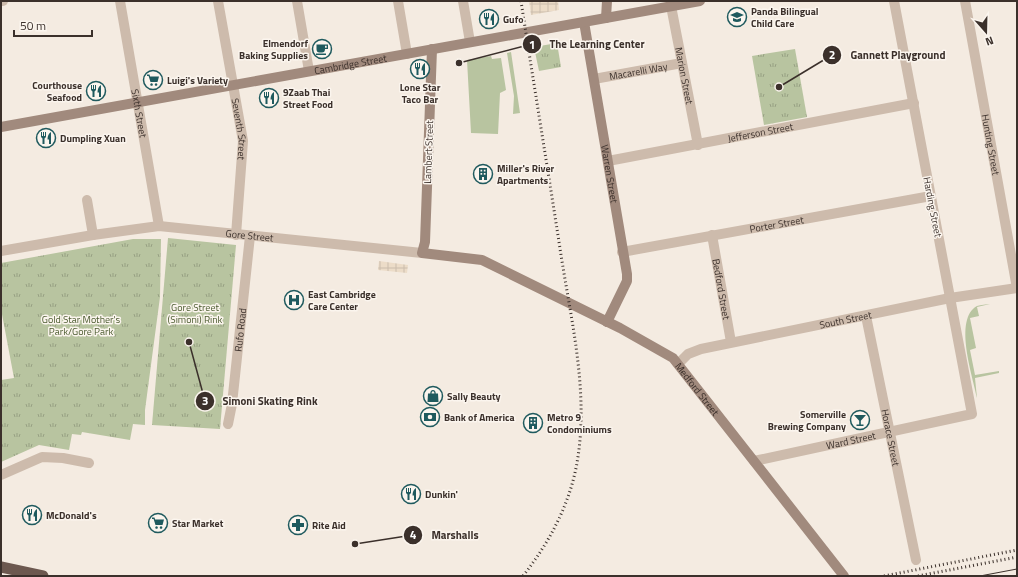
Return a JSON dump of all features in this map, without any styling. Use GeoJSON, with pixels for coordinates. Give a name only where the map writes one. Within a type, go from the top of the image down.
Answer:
{"type":"FeatureCollection","features":[{"type":"Feature","properties":{"kind":"highway"},"geometry":{"type":"LineString","coordinates":[[1,567],[43,576]]}},
{"type":"Feature","properties":{"kind":"main road"},"geometry":{"type":"LineString","coordinates":[[606,18],[607,1]]}},
{"type":"Feature","properties":{"kind":"main road","name":"Cambridge Street"},"geometry":{"type":"LineString","coordinates":[[1,126],[700,1]]}},
{"type":"Feature","properties":{"kind":"main road","name":"Warren Street"},"geometry":{"type":"LineString","coordinates":[[584,22],[627,281],[607,322]]}},
{"type":"Feature","properties":{"kind":"main road","name":"Lambert Street"},"geometry":{"type":"LineString","coordinates":[[422,254],[425,242],[432,49]]}},
{"type":"Feature","properties":{"kind":"main road","name":"Gore Street"},"geometry":{"type":"LineString","coordinates":[[422,254],[482,260],[498,267]]}},
{"type":"Feature","properties":{"kind":"main road","name":"Medford Street"},"geometry":{"type":"LineString","coordinates":[[498,267],[660,350],[678,363],[844,576]]}},
{"type":"Feature","properties":{"kind":"street","name":"Sixth Street"},"geometry":{"type":"LineString","coordinates":[[120,1],[159,226]]}},
{"type":"Feature","properties":{"kind":"street","name":"Seventh Street"},"geometry":{"type":"LineString","coordinates":[[218,1],[234,85],[242,141],[236,235]]}},
{"type":"Feature","properties":{"kind":"street"},"geometry":{"type":"LineString","coordinates":[[297,1],[309,71]]}},
{"type":"Feature","properties":{"kind":"street"},"geometry":{"type":"LineString","coordinates":[[398,1],[407,54]]}},
{"type":"Feature","properties":{"kind":"street"},"geometry":{"type":"LineString","coordinates":[[463,1],[470,42]]}},
{"type":"Feature","properties":{"kind":"street","name":"Harding Street"},"geometry":{"type":"LineString","coordinates":[[894,1],[972,414]]}},
{"type":"Feature","properties":{"kind":"street","name":"Hunting Street"},"geometry":{"type":"LineString","coordinates":[[965,1],[1017,288]]}},
{"type":"Feature","properties":{"kind":"street","name":"Marion Street"},"geometry":{"type":"LineString","coordinates":[[671,6],[698,144]]}},
{"type":"Feature","properties":{"kind":"street","name":"Macarelli Way"},"geometry":{"type":"LineString","coordinates":[[594,80],[682,63]]}},
{"type":"Feature","properties":{"kind":"street","name":"Jefferson Street"},"geometry":{"type":"LineString","coordinates":[[608,161],[914,103]]}},
{"type":"Feature","properties":{"kind":"street","name":"Porter Street"},"geometry":{"type":"LineString","coordinates":[[622,252],[931,196]]}},
{"type":"Feature","properties":{"kind":"street"},"geometry":{"type":"LineString","coordinates":[[87,200],[93,235]]}},
{"type":"Feature","properties":{"kind":"street","name":"Gore Street"},"geometry":{"type":"LineString","coordinates":[[1,251],[93,235],[159,226],[422,254]]}},
{"type":"Feature","properties":{"kind":"street","name":"Bedford Street"},"geometry":{"type":"LineString","coordinates":[[712,235],[731,342]]}},
{"type":"Feature","properties":{"kind":"street","name":"Rufo Road"},"geometry":{"type":"LineString","coordinates":[[228,424],[232,404],[250,236]]}},
{"type":"Feature","properties":{"kind":"street","name":"South Street"},"geometry":{"type":"LineString","coordinates":[[678,363],[695,351],[731,342],[950,298],[1017,288]]}},
{"type":"Feature","properties":{"kind":"street","name":"Horace Street"},"geometry":{"type":"LineString","coordinates":[[866,316],[916,560]]}},
{"type":"Feature","properties":{"kind":"street","name":"Ward Street"},"geometry":{"type":"LineString","coordinates":[[754,461],[972,414]]}},
{"type":"Feature","properties":{"kind":"street"},"geometry":{"type":"LineString","coordinates":[[1,475],[42,457],[63,458],[89,463]]}},
{"type":"Feature","properties":{"kind":"green space"},"geometry":{"type":"Polygon","coordinates":[[[557,43],[561,67],[539,71],[534,47],[557,43]]]}},
{"type":"Feature","properties":{"kind":"green space"},"geometry":{"type":"Polygon","coordinates":[[[795,49],[807,117],[764,125],[752,56],[795,49]]]}},
{"type":"Feature","properties":{"kind":"green space"},"geometry":{"type":"Polygon","coordinates":[[[511,52],[520,113],[513,114],[514,96],[507,53],[511,52]]]}},
{"type":"Feature","properties":{"kind":"green space"},"geometry":{"type":"Polygon","coordinates":[[[491,56],[492,59],[501,58],[506,90],[500,93],[498,134],[471,133],[467,60],[491,56]]]}},
{"type":"Feature","properties":{"kind":"green space","name":"Gore Street (Simoni) Rink"},"geometry":{"type":"Polygon","coordinates":[[[168,238],[236,245],[220,429],[152,425],[168,238]]]}},
{"type":"Feature","properties":{"kind":"green space","name":"Gold Star Mother's Park/Gore Park"},"geometry":{"type":"Polygon","coordinates":[[[133,239],[161,239],[160,297],[145,410],[145,425],[133,424],[130,440],[82,432],[81,435],[72,434],[69,450],[39,445],[1,462],[1,380],[14,378],[1,309],[1,263],[133,239]]]}},
{"type":"Feature","properties":{"kind":"green space"},"geometry":{"type":"Polygon","coordinates":[[[990,304],[977,307],[979,316],[970,318],[976,348],[970,350],[975,375],[999,371],[999,373],[975,378],[977,398],[966,349],[966,323],[970,313],[977,306],[990,304]]]}},
{"type":"Feature","properties":{"kind":"shaded area"},"geometry":{"type":"Polygon","coordinates":[[[529,1],[558,1],[559,10],[531,15],[529,1]]]}},
{"type":"Feature","properties":{"kind":"shaded area"},"geometry":{"type":"Polygon","coordinates":[[[379,261],[408,265],[407,273],[378,270],[379,261]]]}},
{"type":"Feature","properties":{"kind":"tram line"},"geometry":{"type":"LineString","coordinates":[[980,576],[1017,569]]}},
{"type":"Feature","properties":{"kind":"railway"},"geometry":{"type":"LineString","coordinates":[[521,1],[578,362],[581,415],[580,442],[576,468],[568,497],[549,538],[523,576]]}},
{"type":"Feature","properties":{"kind":"railway"},"geometry":{"type":"LineString","coordinates":[[884,576],[1017,550]]}},
{"type":"Feature","properties":{"kind":"railway"},"geometry":{"type":"LineString","coordinates":[[918,576],[1017,557]]}},
{"type":"Feature","properties":{"kind":"place","name":"Panda Bilingual Child Care"},"geometry":{"type":"Point","coordinates":[737,17]}},
{"type":"Feature","properties":{"kind":"place","name":"Gufo"},"geometry":{"type":"Point","coordinates":[489,19]}},
{"type":"Feature","properties":{"kind":"place","name":"Elmendorf Baking Supplies"},"geometry":{"type":"Point","coordinates":[322,49]}},
{"type":"Feature","properties":{"kind":"place","name":"The Learning Center"},"geometry":{"type":"Point","coordinates":[459,63]}},
{"type":"Feature","properties":{"kind":"place","name":"Lone Star Taco Bar"},"geometry":{"type":"Point","coordinates":[420,69]}},
{"type":"Feature","properties":{"kind":"place","name":"Luigi's Variety"},"geometry":{"type":"Point","coordinates":[153,80]}},
{"type":"Feature","properties":{"kind":"place","name":"Gannett Playground"},"geometry":{"type":"Point","coordinates":[779,87]}},
{"type":"Feature","properties":{"kind":"place","name":"Courthouse Seafood"},"geometry":{"type":"Point","coordinates":[96,91]}},
{"type":"Feature","properties":{"kind":"place","name":"9Zaab Thai Street Food"},"geometry":{"type":"Point","coordinates":[269,98]}},
{"type":"Feature","properties":{"kind":"place","name":"Dumpling Xuan"},"geometry":{"type":"Point","coordinates":[46,138]}},
{"type":"Feature","properties":{"kind":"place","name":"Miller's River Apartments"},"geometry":{"type":"Point","coordinates":[483,174]}},
{"type":"Feature","properties":{"kind":"place","name":"East Cambridge Care Center"},"geometry":{"type":"Point","coordinates":[294,300]}},
{"type":"Feature","properties":{"kind":"place","name":"Simoni Skating Rink"},"geometry":{"type":"Point","coordinates":[189,342]}},
{"type":"Feature","properties":{"kind":"place","name":"Sally Beauty"},"geometry":{"type":"Point","coordinates":[433,396]}},
{"type":"Feature","properties":{"kind":"place","name":"Bank of America"},"geometry":{"type":"Point","coordinates":[430,417]}},
{"type":"Feature","properties":{"kind":"place","name":"Somerville Brewing Company"},"geometry":{"type":"Point","coordinates":[860,420]}},
{"type":"Feature","properties":{"kind":"place","name":"Metro 9 Condominiums"},"geometry":{"type":"Point","coordinates":[533,423]}},
{"type":"Feature","properties":{"kind":"place","name":"Dunkin'"},"geometry":{"type":"Point","coordinates":[411,494]}},
{"type":"Feature","properties":{"kind":"place","name":"McDonald's"},"geometry":{"type":"Point","coordinates":[32,515]}},
{"type":"Feature","properties":{"kind":"place","name":"Star Market"},"geometry":{"type":"Point","coordinates":[158,523]}},
{"type":"Feature","properties":{"kind":"place","name":"Rite Aid"},"geometry":{"type":"Point","coordinates":[298,525]}},
{"type":"Feature","properties":{"kind":"place","name":"Marshalls"},"geometry":{"type":"Point","coordinates":[355,544]}}]}
